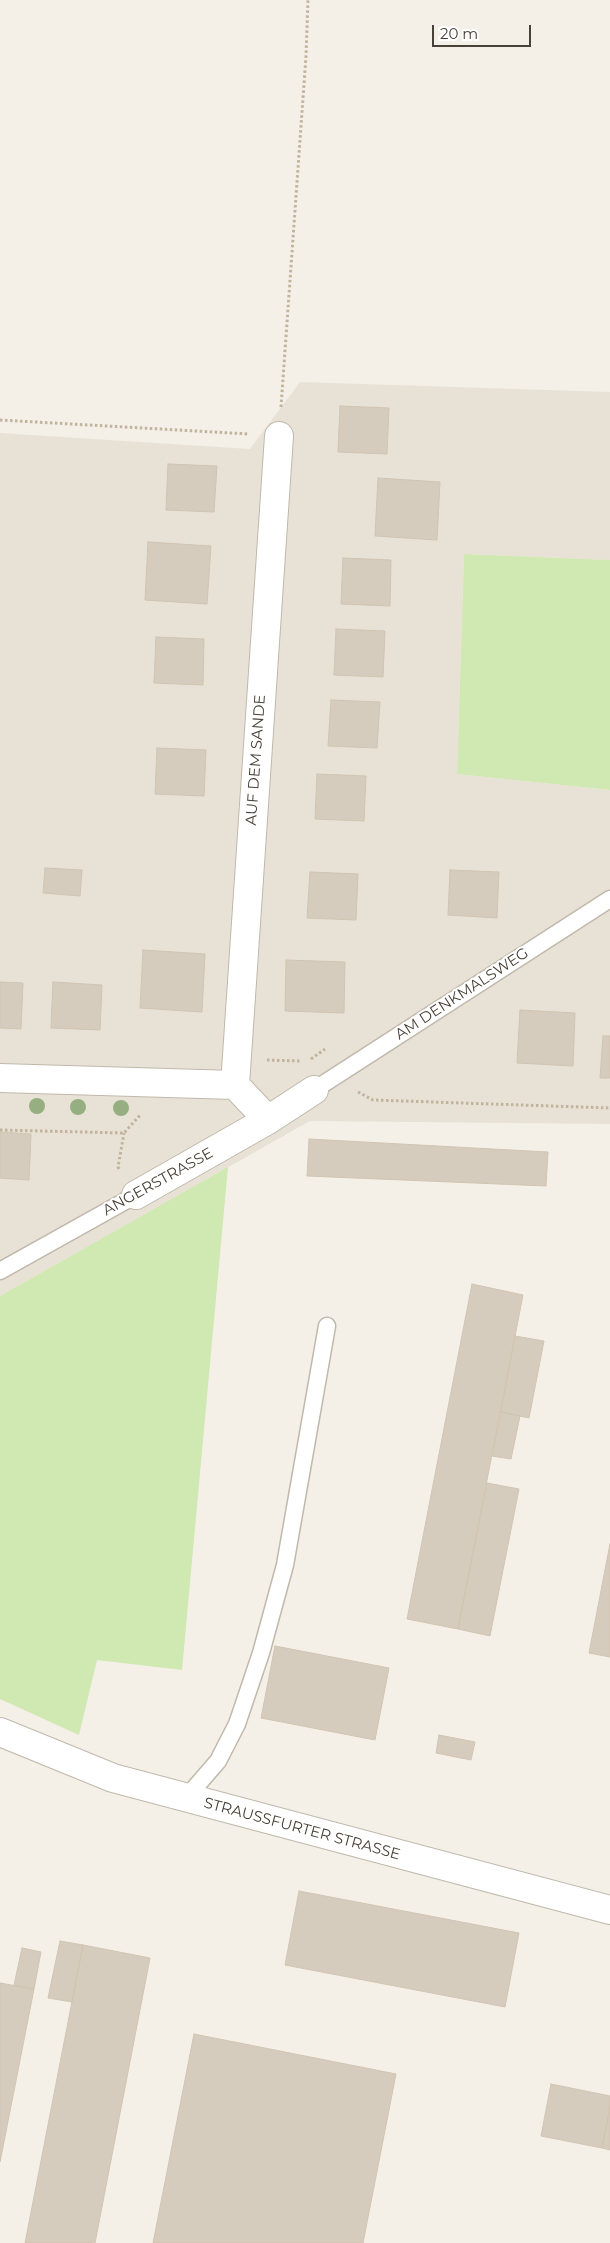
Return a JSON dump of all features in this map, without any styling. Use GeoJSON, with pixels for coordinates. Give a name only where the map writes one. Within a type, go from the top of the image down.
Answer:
{"type":"FeatureCollection","features":[{"type":"Feature","properties":{"kind":"street","name":"AUF DEM SANDE"},"geometry":{"type":"LineString","coordinates":[[234,1085],[278,436]]}},
{"type":"Feature","properties":{"kind":"street"},"geometry":{"type":"LineString","coordinates":[[0,1078],[234,1085],[268,1120]]}},
{"type":"Feature","properties":{"kind":"street","name":"ANGERSTRASSE"},"geometry":{"type":"LineString","coordinates":[[136,1195],[268,1120],[314,1090]]}},
{"type":"Feature","properties":{"kind":"street","name":"STRAUSSFURTER STRASSE"},"geometry":{"type":"LineString","coordinates":[[0,1732],[113,1778],[610,1910]]}},
{"type":"Feature","properties":{"kind":"lane","name":"AM DENKMALSWEG"},"geometry":{"type":"LineString","coordinates":[[314,1090],[610,899]]}},
{"type":"Feature","properties":{"kind":"lane","name":"ANGERSTRASSE"},"geometry":{"type":"LineString","coordinates":[[0,1271],[136,1195]]}},
{"type":"Feature","properties":{"kind":"lane"},"geometry":{"type":"LineString","coordinates":[[186,1798],[218,1761],[237,1724],[261,1653],[286,1565],[327,1326]]}},
{"type":"Feature","properties":{"kind":"path"},"geometry":{"type":"LineString","coordinates":[[0,420],[278,436],[308,0]]}},
{"type":"Feature","properties":{"kind":"path"},"geometry":{"type":"LineString","coordinates":[[236,1058],[307,1061],[325,1049]]}},
{"type":"Feature","properties":{"kind":"path"},"geometry":{"type":"LineString","coordinates":[[342,1072],[354,1089],[373,1100],[610,1108]]}},
{"type":"Feature","properties":{"kind":"path"},"geometry":{"type":"LineString","coordinates":[[0,1130],[124,1133],[152,1102],[154,1082]]}},
{"type":"Feature","properties":{"kind":"shaded area"},"geometry":{"type":"Polygon","coordinates":[[[300,382],[610,392],[610,560],[464,554],[457,774],[610,790],[610,1124],[310,1121],[0,1296],[0,433],[250,449],[300,382]]]}},
{"type":"Feature","properties":{"kind":"green space"},"geometry":{"type":"Polygon","coordinates":[[[464,554],[610,560],[610,790],[457,774],[464,554]]]}},
{"type":"Feature","properties":{"kind":"green space"},"geometry":{"type":"Polygon","coordinates":[[[228,1167],[182,1670],[97,1660],[79,1735],[0,1699],[0,1296],[228,1167]]]}},
{"type":"Feature","properties":{"kind":"building"},"geometry":{"type":"Polygon","coordinates":[[[340,406],[389,408],[387,454],[338,452],[340,406]]]}},
{"type":"Feature","properties":{"kind":"building"},"geometry":{"type":"Polygon","coordinates":[[[168,464],[217,466],[214,512],[166,510],[168,464]]]}},
{"type":"Feature","properties":{"kind":"building"},"geometry":{"type":"Polygon","coordinates":[[[378,478],[440,482],[437,540],[375,536],[378,478]]]}},
{"type":"Feature","properties":{"kind":"building"},"geometry":{"type":"Polygon","coordinates":[[[148,542],[211,546],[207,604],[145,600],[148,542]]]}},
{"type":"Feature","properties":{"kind":"building"},"geometry":{"type":"Polygon","coordinates":[[[343,558],[391,560],[390,606],[341,604],[343,558]]]}},
{"type":"Feature","properties":{"kind":"building"},"geometry":{"type":"Polygon","coordinates":[[[336,629],[385,631],[383,677],[334,675],[336,629]]]}},
{"type":"Feature","properties":{"kind":"building"},"geometry":{"type":"Polygon","coordinates":[[[156,637],[204,639],[203,685],[154,683],[156,637]]]}},
{"type":"Feature","properties":{"kind":"building"},"geometry":{"type":"Polygon","coordinates":[[[331,700],[380,702],[377,748],[328,746],[331,700]]]}},
{"type":"Feature","properties":{"kind":"building"},"geometry":{"type":"Polygon","coordinates":[[[157,748],[206,750],[204,796],[155,794],[157,748]]]}},
{"type":"Feature","properties":{"kind":"building"},"geometry":{"type":"Polygon","coordinates":[[[317,774],[366,776],[364,821],[315,819],[317,774]]]}},
{"type":"Feature","properties":{"kind":"building"},"geometry":{"type":"Polygon","coordinates":[[[45,868],[82,870],[80,896],[43,893],[45,868]]]}},
{"type":"Feature","properties":{"kind":"building"},"geometry":{"type":"Polygon","coordinates":[[[450,870],[499,872],[497,918],[448,915],[450,870]]]}},
{"type":"Feature","properties":{"kind":"building"},"geometry":{"type":"Polygon","coordinates":[[[310,872],[358,874],[356,920],[307,918],[310,872]]]}},
{"type":"Feature","properties":{"kind":"building"},"geometry":{"type":"Polygon","coordinates":[[[143,950],[205,954],[202,1012],[140,1008],[143,950]]]}},
{"type":"Feature","properties":{"kind":"building"},"geometry":{"type":"Polygon","coordinates":[[[286,960],[345,962],[344,1013],[285,1011],[286,960]]]}},
{"type":"Feature","properties":{"kind":"building"},"geometry":{"type":"Polygon","coordinates":[[[0,982],[23,983],[21,1029],[0,1028],[0,982]]]}},
{"type":"Feature","properties":{"kind":"building"},"geometry":{"type":"Polygon","coordinates":[[[53,982],[102,985],[100,1030],[51,1028],[53,982]]]}},
{"type":"Feature","properties":{"kind":"building"},"geometry":{"type":"Polygon","coordinates":[[[520,1010],[575,1013],[573,1066],[517,1063],[520,1010]]]}},
{"type":"Feature","properties":{"kind":"building"},"geometry":{"type":"Polygon","coordinates":[[[603,1036],[610,1036],[610,1078],[600,1078],[603,1036]]]}},
{"type":"Feature","properties":{"kind":"building"},"geometry":{"type":"Polygon","coordinates":[[[0,1132],[31,1134],[29,1180],[0,1178],[0,1132]]]}},
{"type":"Feature","properties":{"kind":"building"},"geometry":{"type":"Polygon","coordinates":[[[309,1139],[548,1152],[546,1186],[307,1176],[309,1139]]]}},
{"type":"Feature","properties":{"kind":"building"},"geometry":{"type":"Polygon","coordinates":[[[472,1284],[523,1295],[458,1629],[407,1619],[472,1284]]]}},
{"type":"Feature","properties":{"kind":"building"},"geometry":{"type":"Polygon","coordinates":[[[515,1336],[544,1341],[529,1418],[501,1412],[515,1336]]]}},
{"type":"Feature","properties":{"kind":"building"},"geometry":{"type":"Polygon","coordinates":[[[501,1412],[520,1416],[511,1459],[492,1456],[501,1412]]]}},
{"type":"Feature","properties":{"kind":"building"},"geometry":{"type":"Polygon","coordinates":[[[487,1483],[519,1489],[490,1636],[458,1629],[487,1483]]]}},
{"type":"Feature","properties":{"kind":"building"},"geometry":{"type":"Polygon","coordinates":[[[610,1544],[610,1657],[589,1653],[610,1544]]]}},
{"type":"Feature","properties":{"kind":"building"},"geometry":{"type":"Polygon","coordinates":[[[275,1646],[389,1668],[375,1740],[261,1718],[275,1646]]]}},
{"type":"Feature","properties":{"kind":"building"},"geometry":{"type":"Polygon","coordinates":[[[439,1735],[475,1742],[471,1760],[436,1753],[439,1735]]]}},
{"type":"Feature","properties":{"kind":"building"},"geometry":{"type":"Polygon","coordinates":[[[299,1891],[519,1933],[505,2007],[285,1965],[299,1891]]]}},
{"type":"Feature","properties":{"kind":"building"},"geometry":{"type":"Polygon","coordinates":[[[60,1941],[83,1945],[72,2002],[48,1998],[60,1941]]]}},
{"type":"Feature","properties":{"kind":"building"},"geometry":{"type":"Polygon","coordinates":[[[83,1945],[150,1958],[95,2243],[25,2243],[83,1945]]]}},
{"type":"Feature","properties":{"kind":"building"},"geometry":{"type":"Polygon","coordinates":[[[22,1948],[41,1952],[34,1989],[14,1985],[22,1948]]]}},
{"type":"Feature","properties":{"kind":"building"},"geometry":{"type":"Polygon","coordinates":[[[0,1983],[34,1989],[0,2162],[0,1983]]]}},
{"type":"Feature","properties":{"kind":"building"},"geometry":{"type":"Polygon","coordinates":[[[194,2034],[396,2074],[363,2243],[153,2243],[194,2034]]]}},
{"type":"Feature","properties":{"kind":"building"},"geometry":{"type":"Polygon","coordinates":[[[551,2084],[610,2096],[610,2107],[602,2148],[541,2136],[551,2084]]]}},
{"type":"Feature","properties":{"kind":"building"},"geometry":{"type":"Polygon","coordinates":[[[610,2107],[610,2150],[602,2148],[610,2107]]]}}]}
